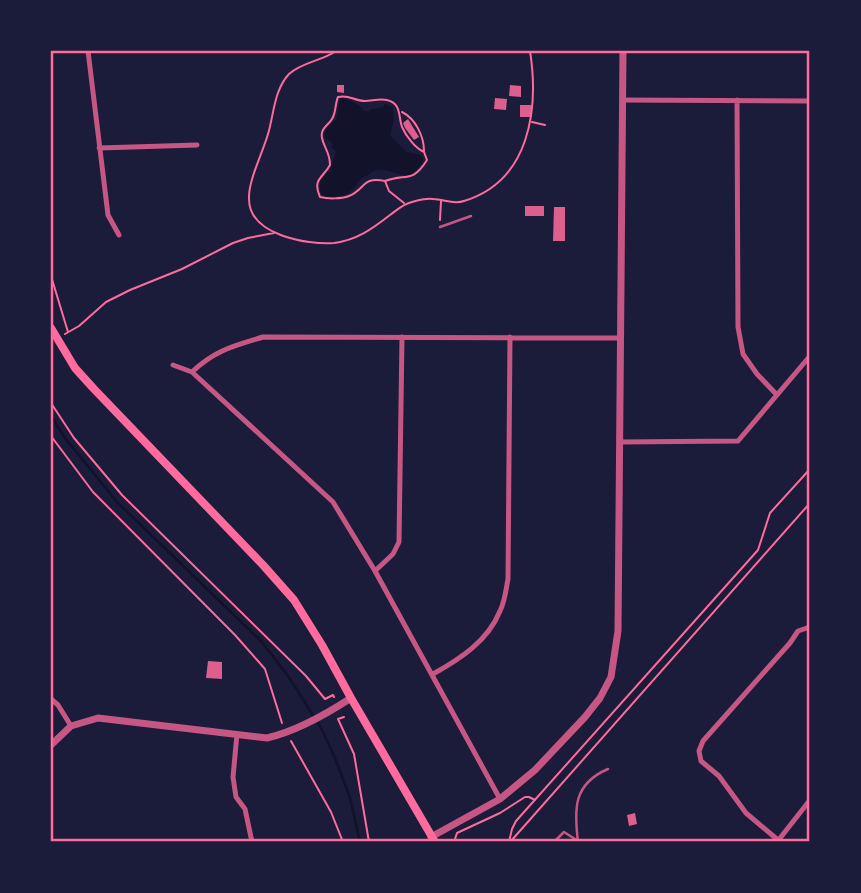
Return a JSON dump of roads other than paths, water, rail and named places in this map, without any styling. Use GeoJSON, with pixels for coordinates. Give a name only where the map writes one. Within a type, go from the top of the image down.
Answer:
{"type":"FeatureCollection","features":[{"type":"Feature","properties":{"kind":"main road"},"geometry":{"type":"LineString","coordinates":[[51,328],[75,368],[294,600],[433,840]]}},
{"type":"Feature","properties":{"kind":"street"},"geometry":{"type":"LineString","coordinates":[[88,51],[108,215],[119,236]]}},
{"type":"Feature","properties":{"kind":"street"},"geometry":{"type":"LineString","coordinates":[[433,840],[500,799],[535,771],[585,717],[600,698],[611,677],[618,631],[623,51]]}},
{"type":"Feature","properties":{"kind":"street"},"geometry":{"type":"LineString","coordinates":[[623,100],[810,101]]}},
{"type":"Feature","properties":{"kind":"street"},"geometry":{"type":"LineString","coordinates":[[737,100],[738,327],[743,354],[757,374],[777,394]]}},
{"type":"Feature","properties":{"kind":"street"},"geometry":{"type":"LineString","coordinates":[[99,148],[197,145]]}},
{"type":"Feature","properties":{"kind":"street"},"geometry":{"type":"LineString","coordinates":[[192,372],[207,358],[263,337],[621,338]]}},
{"type":"Feature","properties":{"kind":"street"},"geometry":{"type":"LineString","coordinates":[[376,571],[393,554],[399,542],[402,337]]}},
{"type":"Feature","properties":{"kind":"street"},"geometry":{"type":"LineString","coordinates":[[433,674],[462,657],[484,637],[500,611],[508,579],[510,337]]}},
{"type":"Feature","properties":{"kind":"street"},"geometry":{"type":"LineString","coordinates":[[620,442],[738,441],[810,356]]}},
{"type":"Feature","properties":{"kind":"street"},"geometry":{"type":"LineString","coordinates":[[173,365],[192,372],[332,502],[376,571],[500,799]]}},
{"type":"Feature","properties":{"kind":"street"},"geometry":{"type":"LineString","coordinates":[[810,628],[798,631],[703,741],[699,751],[701,761],[719,776],[746,813],[777,841],[810,800]]}},
{"type":"Feature","properties":{"kind":"street"},"geometry":{"type":"LineString","coordinates":[[51,745],[71,726],[98,718],[267,738],[286,734],[351,698]]}},
{"type":"Feature","properties":{"kind":"street"},"geometry":{"type":"LineString","coordinates":[[51,699],[71,726]]}},
{"type":"Feature","properties":{"kind":"street"},"geometry":{"type":"LineString","coordinates":[[237,734],[233,777],[236,797],[245,810],[252,842]]}},
{"type":"Feature","properties":{"kind":"lane"},"geometry":{"type":"LineString","coordinates":[[440,227],[471,216]]}},
{"type":"Feature","properties":{"kind":"lane"},"geometry":{"type":"LineString","coordinates":[[578,841],[575,807],[582,788],[596,774],[608,769]]}},
{"type":"Feature","properties":{"kind":"lane"},"geometry":{"type":"LineString","coordinates":[[554,842],[564,832],[578,841]]}},
{"type":"Feature","properties":{"kind":"waterway"},"geometry":{"type":"LineString","coordinates":[[51,416],[65,438],[117,502],[262,642],[288,676],[321,728],[335,758],[350,798],[360,842]]}}]}
